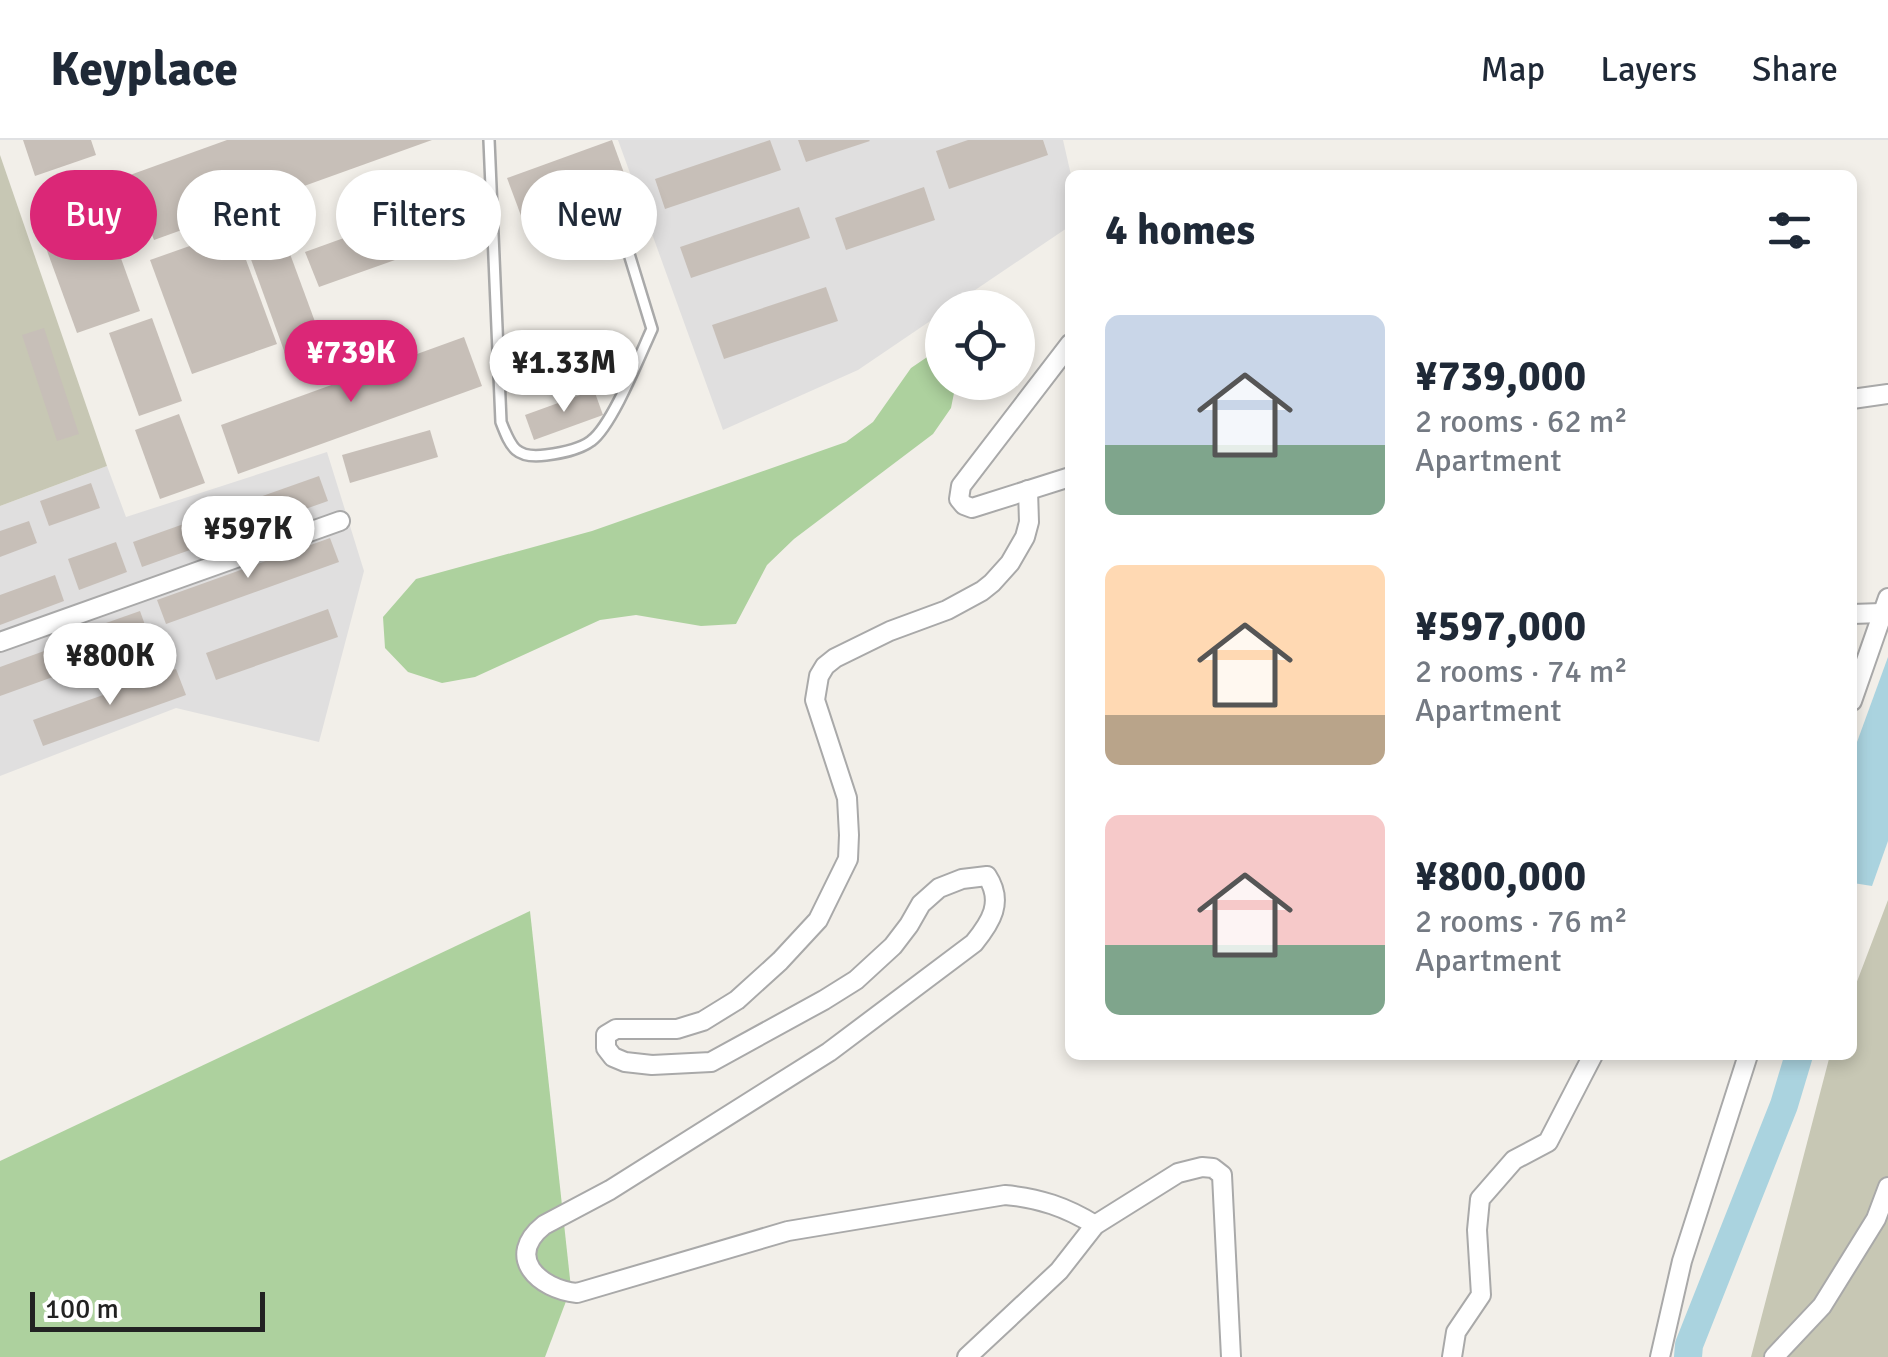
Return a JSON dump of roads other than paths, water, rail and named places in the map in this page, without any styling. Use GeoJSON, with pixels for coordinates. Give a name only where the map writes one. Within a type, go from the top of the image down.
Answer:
{"type":"FeatureCollection","features":[{"type":"Feature","properties":{"kind":"street"},"geometry":{"type":"LineString","coordinates":[[1065,351],[961,486],[959,498],[972,508],[1065,479]]}},
{"type":"Feature","properties":{"kind":"street"},"geometry":{"type":"LineString","coordinates":[[1857,398],[1888,394]]}},
{"type":"Feature","properties":{"kind":"street"},"geometry":{"type":"LineString","coordinates":[[1028,490],[1029,522],[1024,537],[1010,563],[992,583],[947,610],[890,631],[836,658],[819,676],[815,700],[847,798],[849,835],[848,859],[818,920],[780,962],[726,1008],[704,1021],[677,1029],[616,1029],[606,1035],[606,1048],[613,1058],[652,1066],[711,1062],[856,980],[892,946],[929,895],[962,879],[987,876],[994,887],[990,924],[974,943],[829,1052],[610,1190],[544,1224],[529,1242],[528,1264],[543,1284],[577,1294],[788,1231],[1006,1195],[1030,1197],[1070,1209],[1095,1224]]}},
{"type":"Feature","properties":{"kind":"street"},"geometry":{"type":"LineString","coordinates":[[0,642],[340,521]]}},
{"type":"Feature","properties":{"kind":"street"},"geometry":{"type":"LineString","coordinates":[[1857,614],[1882,613]]}},
{"type":"Feature","properties":{"kind":"street"},"geometry":{"type":"LineString","coordinates":[[1857,622],[1882,613]]}},
{"type":"Feature","properties":{"kind":"street"},"geometry":{"type":"LineString","coordinates":[[1857,686],[1882,613]]}},
{"type":"Feature","properties":{"kind":"street"},"geometry":{"type":"LineString","coordinates":[[1452,1357],[1456,1332],[1481,1295],[1477,1230],[1480,1199],[1514,1160],[1548,1142],[1590,1060]]}},
{"type":"Feature","properties":{"kind":"street"},"geometry":{"type":"LineString","coordinates":[[1660,1357],[1682,1261],[1746,1060]]}},
{"type":"Feature","properties":{"kind":"street"},"geometry":{"type":"LineString","coordinates":[[967,1357],[1058,1271],[1095,1224],[1178,1173],[1202,1167],[1222,1174],[1230,1357]]}},
{"type":"Feature","properties":{"kind":"street"},"geometry":{"type":"LineString","coordinates":[[1774,1357],[1822,1306],[1876,1219],[1888,1187]]}},
{"type":"Feature","properties":{"kind":"lane"},"geometry":{"type":"LineString","coordinates":[[489,140],[501,422],[511,447],[525,456],[571,450],[594,440],[608,419],[652,329],[631,260]]}},
{"type":"Feature","properties":{"kind":"water"},"geometry":{"type":"Polygon","coordinates":[[[1888,657],[1888,841],[1872,886],[1857,884],[1857,742],[1888,657]]]}},
{"type":"Feature","properties":{"kind":"waterway"},"geometry":{"type":"LineString","coordinates":[[1688,1357],[1689,1345],[1784,1105],[1798,1060]]}}]}
